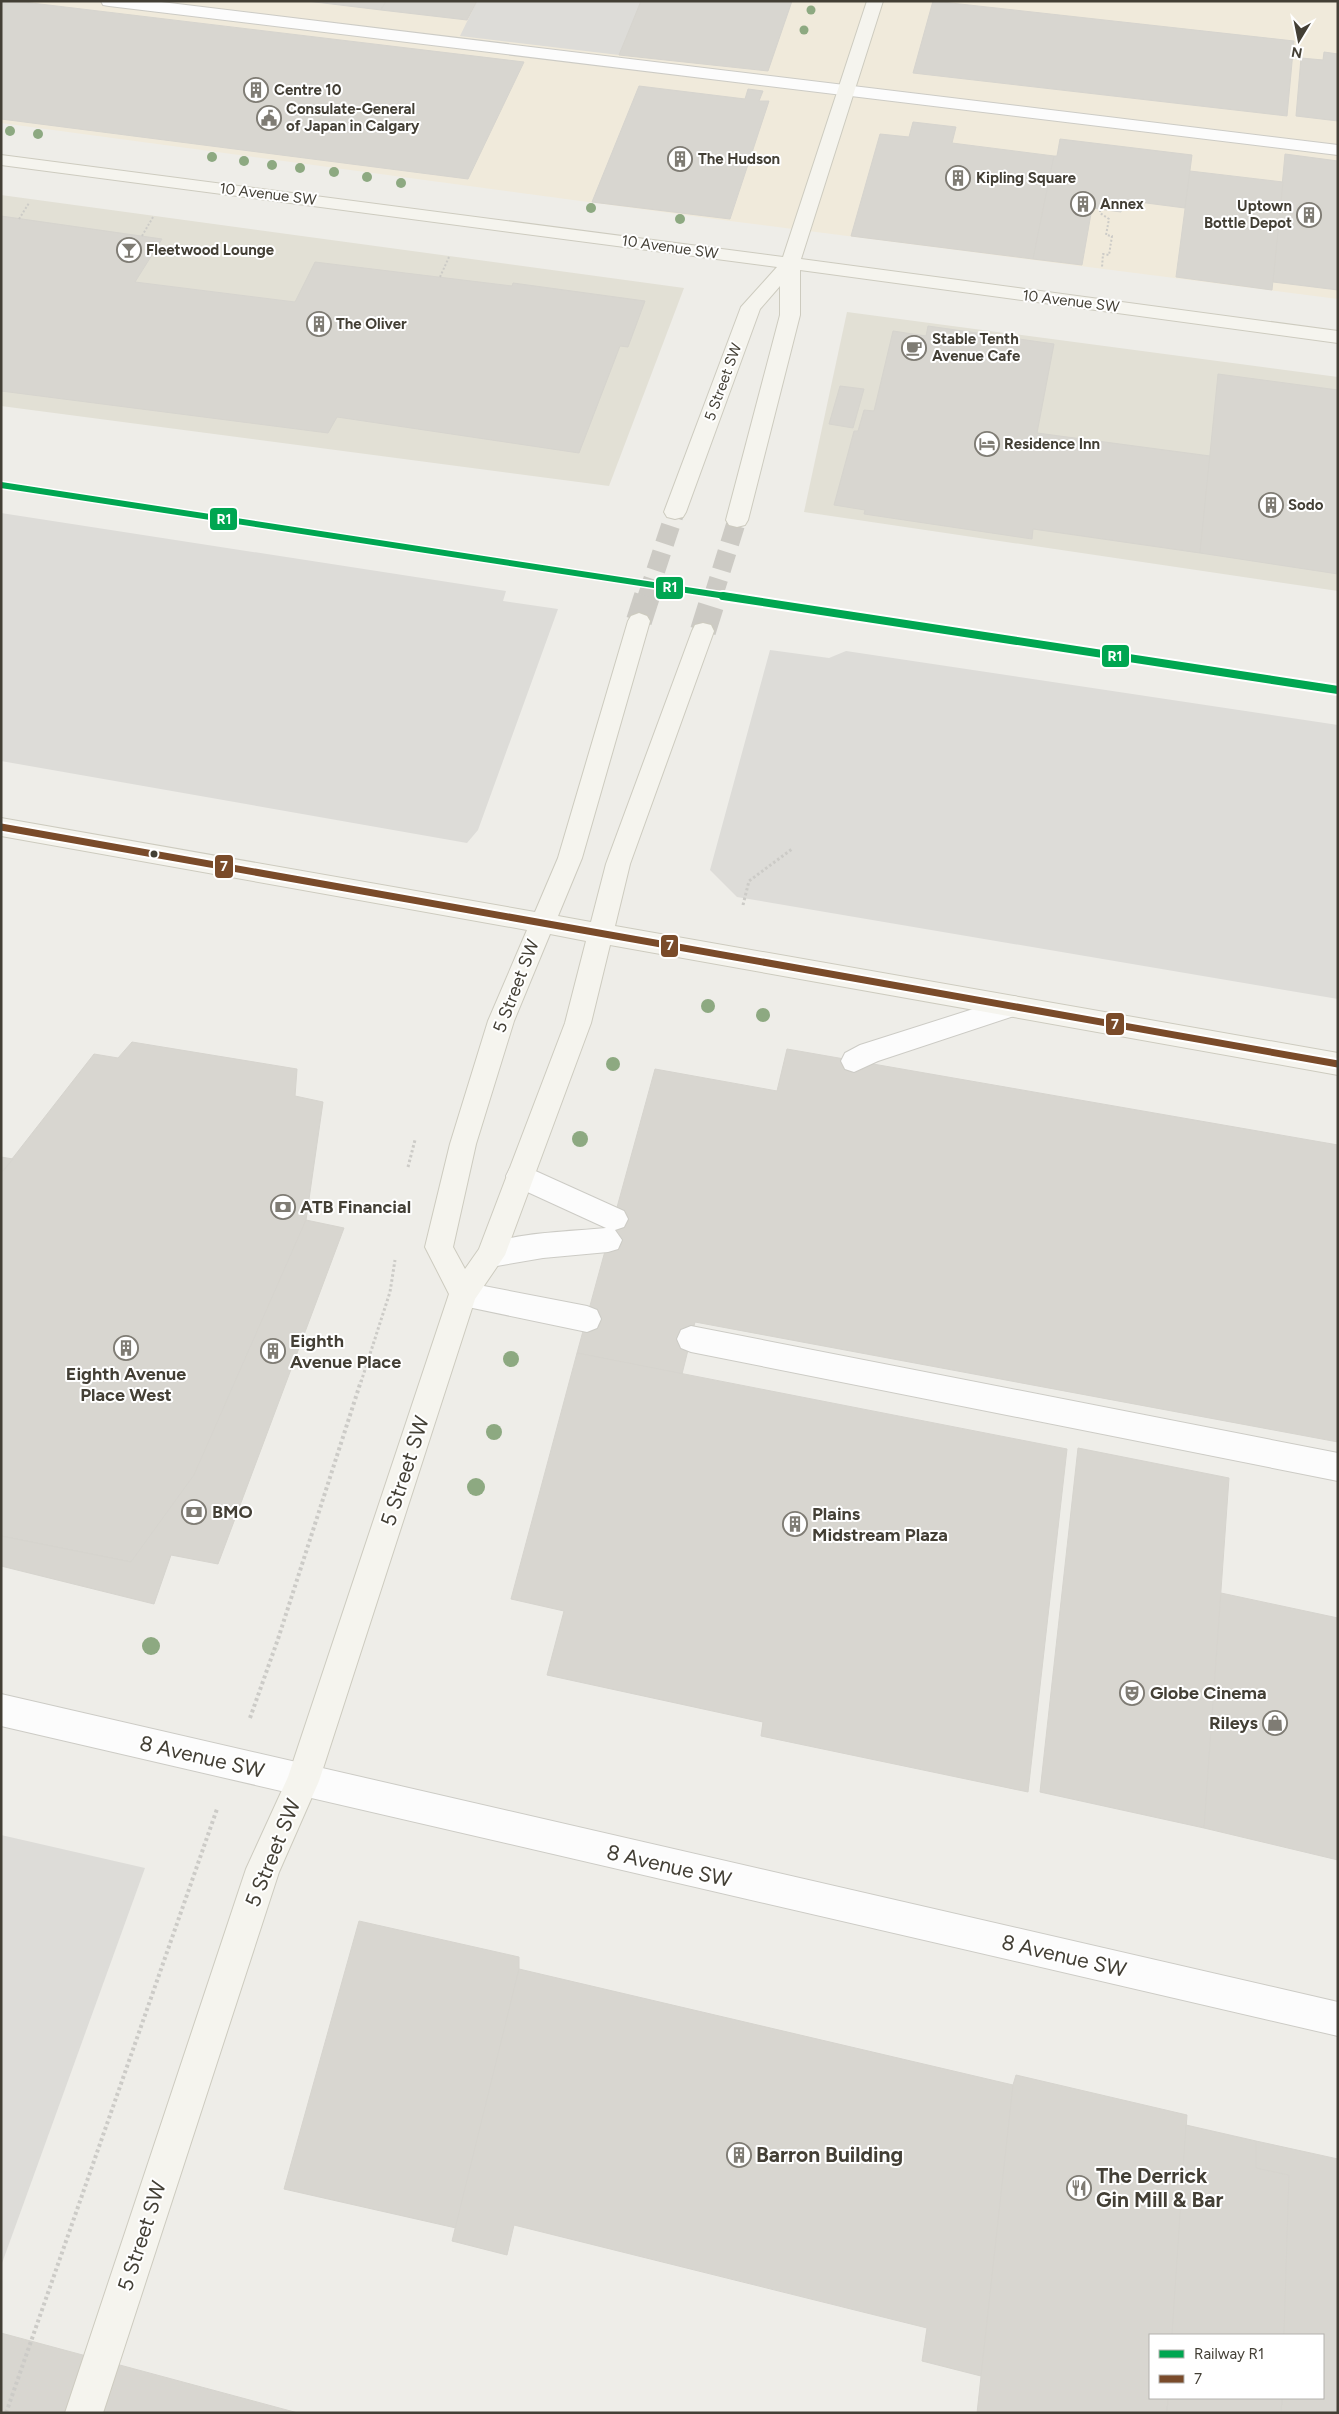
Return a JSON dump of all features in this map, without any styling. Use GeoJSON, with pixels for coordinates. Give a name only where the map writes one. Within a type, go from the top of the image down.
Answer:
{"type":"FeatureCollection","features":[{"type":"Feature","properties":{"kind":"main road","name":"5 Street SW"},"geometry":{"type":"LineString","coordinates":[[736,520],[790,315],[790,264],[875,1]]}},
{"type":"Feature","properties":{"kind":"main road","name":"10 Avenue SW"},"geometry":{"type":"LineString","coordinates":[[1,160],[1338,337]]}},
{"type":"Feature","properties":{"kind":"main road","name":"5 Street SW"},"geometry":{"type":"LineString","coordinates":[[675,512],[751,307],[790,264]]}},
{"type":"Feature","properties":{"kind":"main road","name":"5 Street SW"},"geometry":{"type":"LineString","coordinates":[[463,1294],[439,1247],[463,1144],[498,1030],[540,924],[570,858],[639,621]]}},
{"type":"Feature","properties":{"kind":"main road","name":"5 Street SW"},"geometry":{"type":"LineString","coordinates":[[84,2413],[262,1869],[303,1781],[463,1294],[491,1255],[578,1023],[618,864],[703,632]]}},
{"type":"Feature","properties":{"kind":"main road"},"geometry":{"type":"LineString","coordinates":[[1,827],[1338,1064]]}},
{"type":"Feature","properties":{"kind":"street"},"geometry":{"type":"LineString","coordinates":[[109,1],[275,14],[504,54],[847,89],[1338,150]]}},
{"type":"Feature","properties":{"kind":"street"},"geometry":{"type":"LineString","coordinates":[[863,1059],[1014,1006]]}},
{"type":"Feature","properties":{"kind":"street"},"geometry":{"type":"LineString","coordinates":[[491,1255],[543,1246],[611,1230],[520,1176]]}},
{"type":"Feature","properties":{"kind":"street"},"geometry":{"type":"LineString","coordinates":[[463,1294],[587,1319]]}},
{"type":"Feature","properties":{"kind":"street"},"geometry":{"type":"LineString","coordinates":[[691,1339],[1338,1467]]}},
{"type":"Feature","properties":{"kind":"street","name":"8 Avenue SW"},"geometry":{"type":"LineString","coordinates":[[1,1710],[1338,2019]]}},
{"type":"Feature","properties":{"kind":"path"},"geometry":{"type":"LineString","coordinates":[[18,219],[34,196]]}},
{"type":"Feature","properties":{"kind":"path"},"geometry":{"type":"LineString","coordinates":[[1100,210],[1100,213],[1109,219],[1106,235],[1112,236],[1109,255],[1103,254],[1102,265]]}},
{"type":"Feature","properties":{"kind":"path"},"geometry":{"type":"LineString","coordinates":[[142,236],[157,212]]}},
{"type":"Feature","properties":{"kind":"path"},"geometry":{"type":"LineString","coordinates":[[440,277],[452,251]]}},
{"type":"Feature","properties":{"kind":"path"},"geometry":{"type":"LineString","coordinates":[[743,905],[749,881],[792,849]]}},
{"type":"Feature","properties":{"kind":"path"},"geometry":{"type":"LineString","coordinates":[[408,1170],[411,1151],[418,1133]]}},
{"type":"Feature","properties":{"kind":"path"},"geometry":{"type":"LineString","coordinates":[[6,2413],[173,1930],[278,1639],[390,1292],[395,1255]]}},
{"type":"Feature","properties":{"kind":"shaded area"},"geometry":{"type":"Polygon","coordinates":[[[1,1],[1338,1],[1338,299],[730,221],[1,123],[1,1]]]}},
{"type":"Feature","properties":{"kind":"shaded area"},"geometry":{"type":"Polygon","coordinates":[[[477,1],[641,1],[619,55],[460,36],[477,1]]]}},
{"type":"Feature","properties":{"kind":"shaded area","name":"The Oliver"},"geometry":{"type":"Polygon","coordinates":[[[1,195],[684,288],[609,486],[1,406],[1,195]]]}},
{"type":"Feature","properties":{"kind":"shaded area"},"geometry":{"type":"Polygon","coordinates":[[[847,312],[1338,377],[1338,591],[804,512],[847,312]]]}},
{"type":"Feature","properties":{"kind":"shaded area"},"geometry":{"type":"Polygon","coordinates":[[[1,513],[506,591],[503,601],[558,609],[478,830],[467,843],[1,761],[1,513]]]}},
{"type":"Feature","properties":{"kind":"shaded area"},"geometry":{"type":"Polygon","coordinates":[[[770,650],[829,658],[846,651],[1338,725],[1338,999],[737,897],[710,870],[770,650]]]}},
{"type":"Feature","properties":{"kind":"shaded area"},"geometry":{"type":"Polygon","coordinates":[[[1,1835],[145,1868],[1,2266],[1,1835]]]}},
{"type":"Feature","properties":{"kind":"building","name":"Centre 10"},"geometry":{"type":"Polygon","coordinates":[[[1,1],[15,1],[524,62],[468,179],[1,119],[1,1]]]}},
{"type":"Feature","properties":{"kind":"building"},"geometry":{"type":"Polygon","coordinates":[[[307,1],[386,1],[381,10],[307,1]]]}},
{"type":"Feature","properties":{"kind":"building"},"geometry":{"type":"Polygon","coordinates":[[[386,1],[477,1],[467,20],[381,10],[386,1]]]}},
{"type":"Feature","properties":{"kind":"building"},"geometry":{"type":"Polygon","coordinates":[[[641,1],[792,1],[768,71],[619,55],[641,1]]]}},
{"type":"Feature","properties":{"kind":"building"},"geometry":{"type":"Polygon","coordinates":[[[933,1],[1294,41],[1287,116],[913,73],[933,1]]]}},
{"type":"Feature","properties":{"kind":"building"},"geometry":{"type":"Polygon","coordinates":[[[1324,52],[1338,54],[1338,121],[1296,116],[1301,58],[1323,60],[1324,52]]]}},
{"type":"Feature","properties":{"kind":"building","name":"The Hudson"},"geometry":{"type":"Polygon","coordinates":[[[639,86],[745,99],[748,89],[763,91],[759,101],[769,101],[730,219],[592,202],[639,86]]]}},
{"type":"Feature","properties":{"kind":"building","name":"Kipling Square"},"geometry":{"type":"Polygon","coordinates":[[[913,122],[956,127],[952,143],[1054,156],[1033,259],[851,236],[880,134],[909,137],[913,122]]]}},
{"type":"Feature","properties":{"kind":"building","name":"Annex"},"geometry":{"type":"Polygon","coordinates":[[[1060,139],[1192,155],[1185,208],[1123,200],[1121,212],[1092,208],[1082,265],[1033,259],[1054,156],[1057,156],[1060,139]]]}},
{"type":"Feature","properties":{"kind":"building","name":"Uptown Bottle Depot"},"geometry":{"type":"Polygon","coordinates":[[[1285,154],[1338,161],[1338,290],[1273,282],[1285,154]]]}},
{"type":"Feature","properties":{"kind":"building"},"geometry":{"type":"Polygon","coordinates":[[[1190,171],[1283,182],[1272,290],[1176,277],[1190,171]]]}},
{"type":"Feature","properties":{"kind":"building","name":"The Oliver"},"geometry":{"type":"Polygon","coordinates":[[[1,216],[162,239],[135,282],[295,302],[315,262],[512,286],[513,283],[645,301],[628,347],[620,346],[579,453],[337,417],[328,433],[1,391],[1,216]]]}},
{"type":"Feature","properties":{"kind":"building","name":"Residence Inn"},"geometry":{"type":"Polygon","coordinates":[[[928,326],[1054,344],[1037,433],[1210,456],[1200,553],[1033,529],[1032,539],[864,514],[865,510],[834,505],[854,431],[858,431],[864,410],[874,411],[893,331],[926,336],[928,326]]]}},
{"type":"Feature","properties":{"kind":"building","name":"Sodo"},"geometry":{"type":"Polygon","coordinates":[[[1218,374],[1338,390],[1338,574],[1200,553],[1218,374]]]}},
{"type":"Feature","properties":{"kind":"building"},"geometry":{"type":"Polygon","coordinates":[[[840,386],[864,389],[853,428],[829,424],[840,386]]]}},
{"type":"Feature","properties":{"kind":"building","name":"Eighth Avenue Place West"},"geometry":{"type":"Polygon","coordinates":[[[132,1042],[297,1069],[295,1096],[323,1102],[306,1220],[194,1475],[131,1562],[1,1536],[1,1173],[94,1054],[118,1058],[132,1042]]]}},
{"type":"Feature","properties":{"kind":"building"},"geometry":{"type":"Polygon","coordinates":[[[787,1049],[1338,1145],[1338,1442],[695,1322],[682,1374],[577,1353],[655,1069],[777,1091],[787,1049]]]}},
{"type":"Feature","properties":{"kind":"building"},"geometry":{"type":"Polygon","coordinates":[[[1,1157],[13,1159],[1,1173],[1,1157]]]}},
{"type":"Feature","properties":{"kind":"building","name":"Eighth Avenue Place"},"geometry":{"type":"Polygon","coordinates":[[[306,1220],[344,1228],[218,1564],[171,1555],[154,1604],[1,1566],[1,1536],[131,1562],[194,1475],[306,1220]]]}},
{"type":"Feature","properties":{"kind":"building","name":"Plains Midstream Plaza"},"geometry":{"type":"Polygon","coordinates":[[[577,1353],[1067,1449],[1028,1792],[761,1736],[763,1722],[547,1675],[564,1611],[511,1599],[577,1353]]]}},
{"type":"Feature","properties":{"kind":"building","name":"Globe Cinema"},"geometry":{"type":"Polygon","coordinates":[[[1078,1448],[1229,1478],[1204,1828],[1040,1792],[1078,1448]]]}},
{"type":"Feature","properties":{"kind":"building","name":"Rileys"},"geometry":{"type":"Polygon","coordinates":[[[1221,1593],[1338,1618],[1338,1860],[1204,1828],[1221,1593]]]}},
{"type":"Feature","properties":{"kind":"building"},"geometry":{"type":"Polygon","coordinates":[[[359,1921],[519,1957],[519,1969],[456,2228],[284,2189],[359,1921]]]}},
{"type":"Feature","properties":{"kind":"building","name":"Barron Building"},"geometry":{"type":"Polygon","coordinates":[[[519,1969],[1013,2085],[981,2376],[922,2361],[927,2328],[514,2225],[507,2255],[452,2241],[519,1969]]]}},
{"type":"Feature","properties":{"kind":"building"},"geometry":{"type":"Polygon","coordinates":[[[1016,2075],[1187,2115],[1172,2334],[1149,2334],[1149,2399],[1168,2399],[1167,2413],[977,2413],[1013,2085],[1016,2075]]]}},
{"type":"Feature","properties":{"kind":"building"},"geometry":{"type":"Polygon","coordinates":[[[1186,2125],[1256,2141],[1256,2168],[1289,2175],[1284,2334],[1172,2334],[1186,2125]]]}},
{"type":"Feature","properties":{"kind":"building"},"geometry":{"type":"Polygon","coordinates":[[[1256,2141],[1338,2159],[1338,2413],[1281,2413],[1282,2399],[1324,2399],[1324,2334],[1284,2334],[1289,2175],[1256,2168],[1256,2141]]]}},
{"type":"Feature","properties":{"kind":"building"},"geometry":{"type":"Polygon","coordinates":[[[1,2333],[298,2413],[1,2413],[1,2333]]]}},
{"type":"Feature","properties":{"kind":"building"},"geometry":{"type":"Polygon","coordinates":[[[1168,2399],[1282,2399],[1281,2413],[1167,2413],[1168,2399]]]}},
{"type":"Feature","properties":{"kind":"tunnel"},"geometry":{"type":"LineString","coordinates":[[647,597],[675,512]]}},
{"type":"Feature","properties":{"kind":"tunnel"},"geometry":{"type":"LineString","coordinates":[[713,597],[737,520]]}},
{"type":"Feature","properties":{"kind":"tunnel"},"geometry":{"type":"LineString","coordinates":[[639,621],[647,596]]}},
{"type":"Feature","properties":{"kind":"tunnel"},"geometry":{"type":"LineString","coordinates":[[703,631],[714,596]]}},
{"type":"Feature","properties":{"kind":"rail line","name":"R1"},"geometry":{"type":"LineString","coordinates":[[1,485],[1338,690]]}},
{"type":"Feature","properties":{"kind":"transit line","name":"7"},"geometry":{"type":"LineString","coordinates":[[1,827],[1338,1064]]}},
{"type":"Feature","properties":{"kind":"place","name":"Centre 10"},"geometry":{"type":"Point","coordinates":[256,90]}},
{"type":"Feature","properties":{"kind":"place","name":"Consulate-General of Japan in Calgary"},"geometry":{"type":"Point","coordinates":[269,118]}},
{"type":"Feature","properties":{"kind":"place","name":"The Hudson"},"geometry":{"type":"Point","coordinates":[680,159]}},
{"type":"Feature","properties":{"kind":"place","name":"Kipling Square"},"geometry":{"type":"Point","coordinates":[958,178]}},
{"type":"Feature","properties":{"kind":"place","name":"Annex"},"geometry":{"type":"Point","coordinates":[1083,204]}},
{"type":"Feature","properties":{"kind":"place","name":"Uptown Bottle Depot"},"geometry":{"type":"Point","coordinates":[1309,215]}},
{"type":"Feature","properties":{"kind":"place","name":"Fleetwood Lounge"},"geometry":{"type":"Point","coordinates":[129,250]}},
{"type":"Feature","properties":{"kind":"place","name":"The Oliver"},"geometry":{"type":"Point","coordinates":[319,324]}},
{"type":"Feature","properties":{"kind":"place","name":"Stable Tenth Avenue Cafe"},"geometry":{"type":"Point","coordinates":[914,348]}},
{"type":"Feature","properties":{"kind":"place","name":"Residence Inn"},"geometry":{"type":"Point","coordinates":[987,444]}},
{"type":"Feature","properties":{"kind":"place","name":"Sodo"},"geometry":{"type":"Point","coordinates":[1271,505]}},
{"type":"Feature","properties":{"kind":"place","name":"ATB Financial"},"geometry":{"type":"Point","coordinates":[283,1207]}},
{"type":"Feature","properties":{"kind":"place","name":"Eighth Avenue Place West"},"geometry":{"type":"Point","coordinates":[126,1348]}},
{"type":"Feature","properties":{"kind":"place","name":"Eighth Avenue Place"},"geometry":{"type":"Point","coordinates":[273,1351]}},
{"type":"Feature","properties":{"kind":"place","name":"BMO"},"geometry":{"type":"Point","coordinates":[194,1512]}},
{"type":"Feature","properties":{"kind":"place","name":"Plains Midstream Plaza"},"geometry":{"type":"Point","coordinates":[795,1524]}},
{"type":"Feature","properties":{"kind":"place","name":"Globe Cinema"},"geometry":{"type":"Point","coordinates":[1132,1693]}},
{"type":"Feature","properties":{"kind":"place","name":"Rileys"},"geometry":{"type":"Point","coordinates":[1275,1723]}},
{"type":"Feature","properties":{"kind":"place","name":"Barron Building"},"geometry":{"type":"Point","coordinates":[739,2155]}},
{"type":"Feature","properties":{"kind":"place","name":"The Derrick Gin Mill & Bar"},"geometry":{"type":"Point","coordinates":[1079,2188]}}]}
